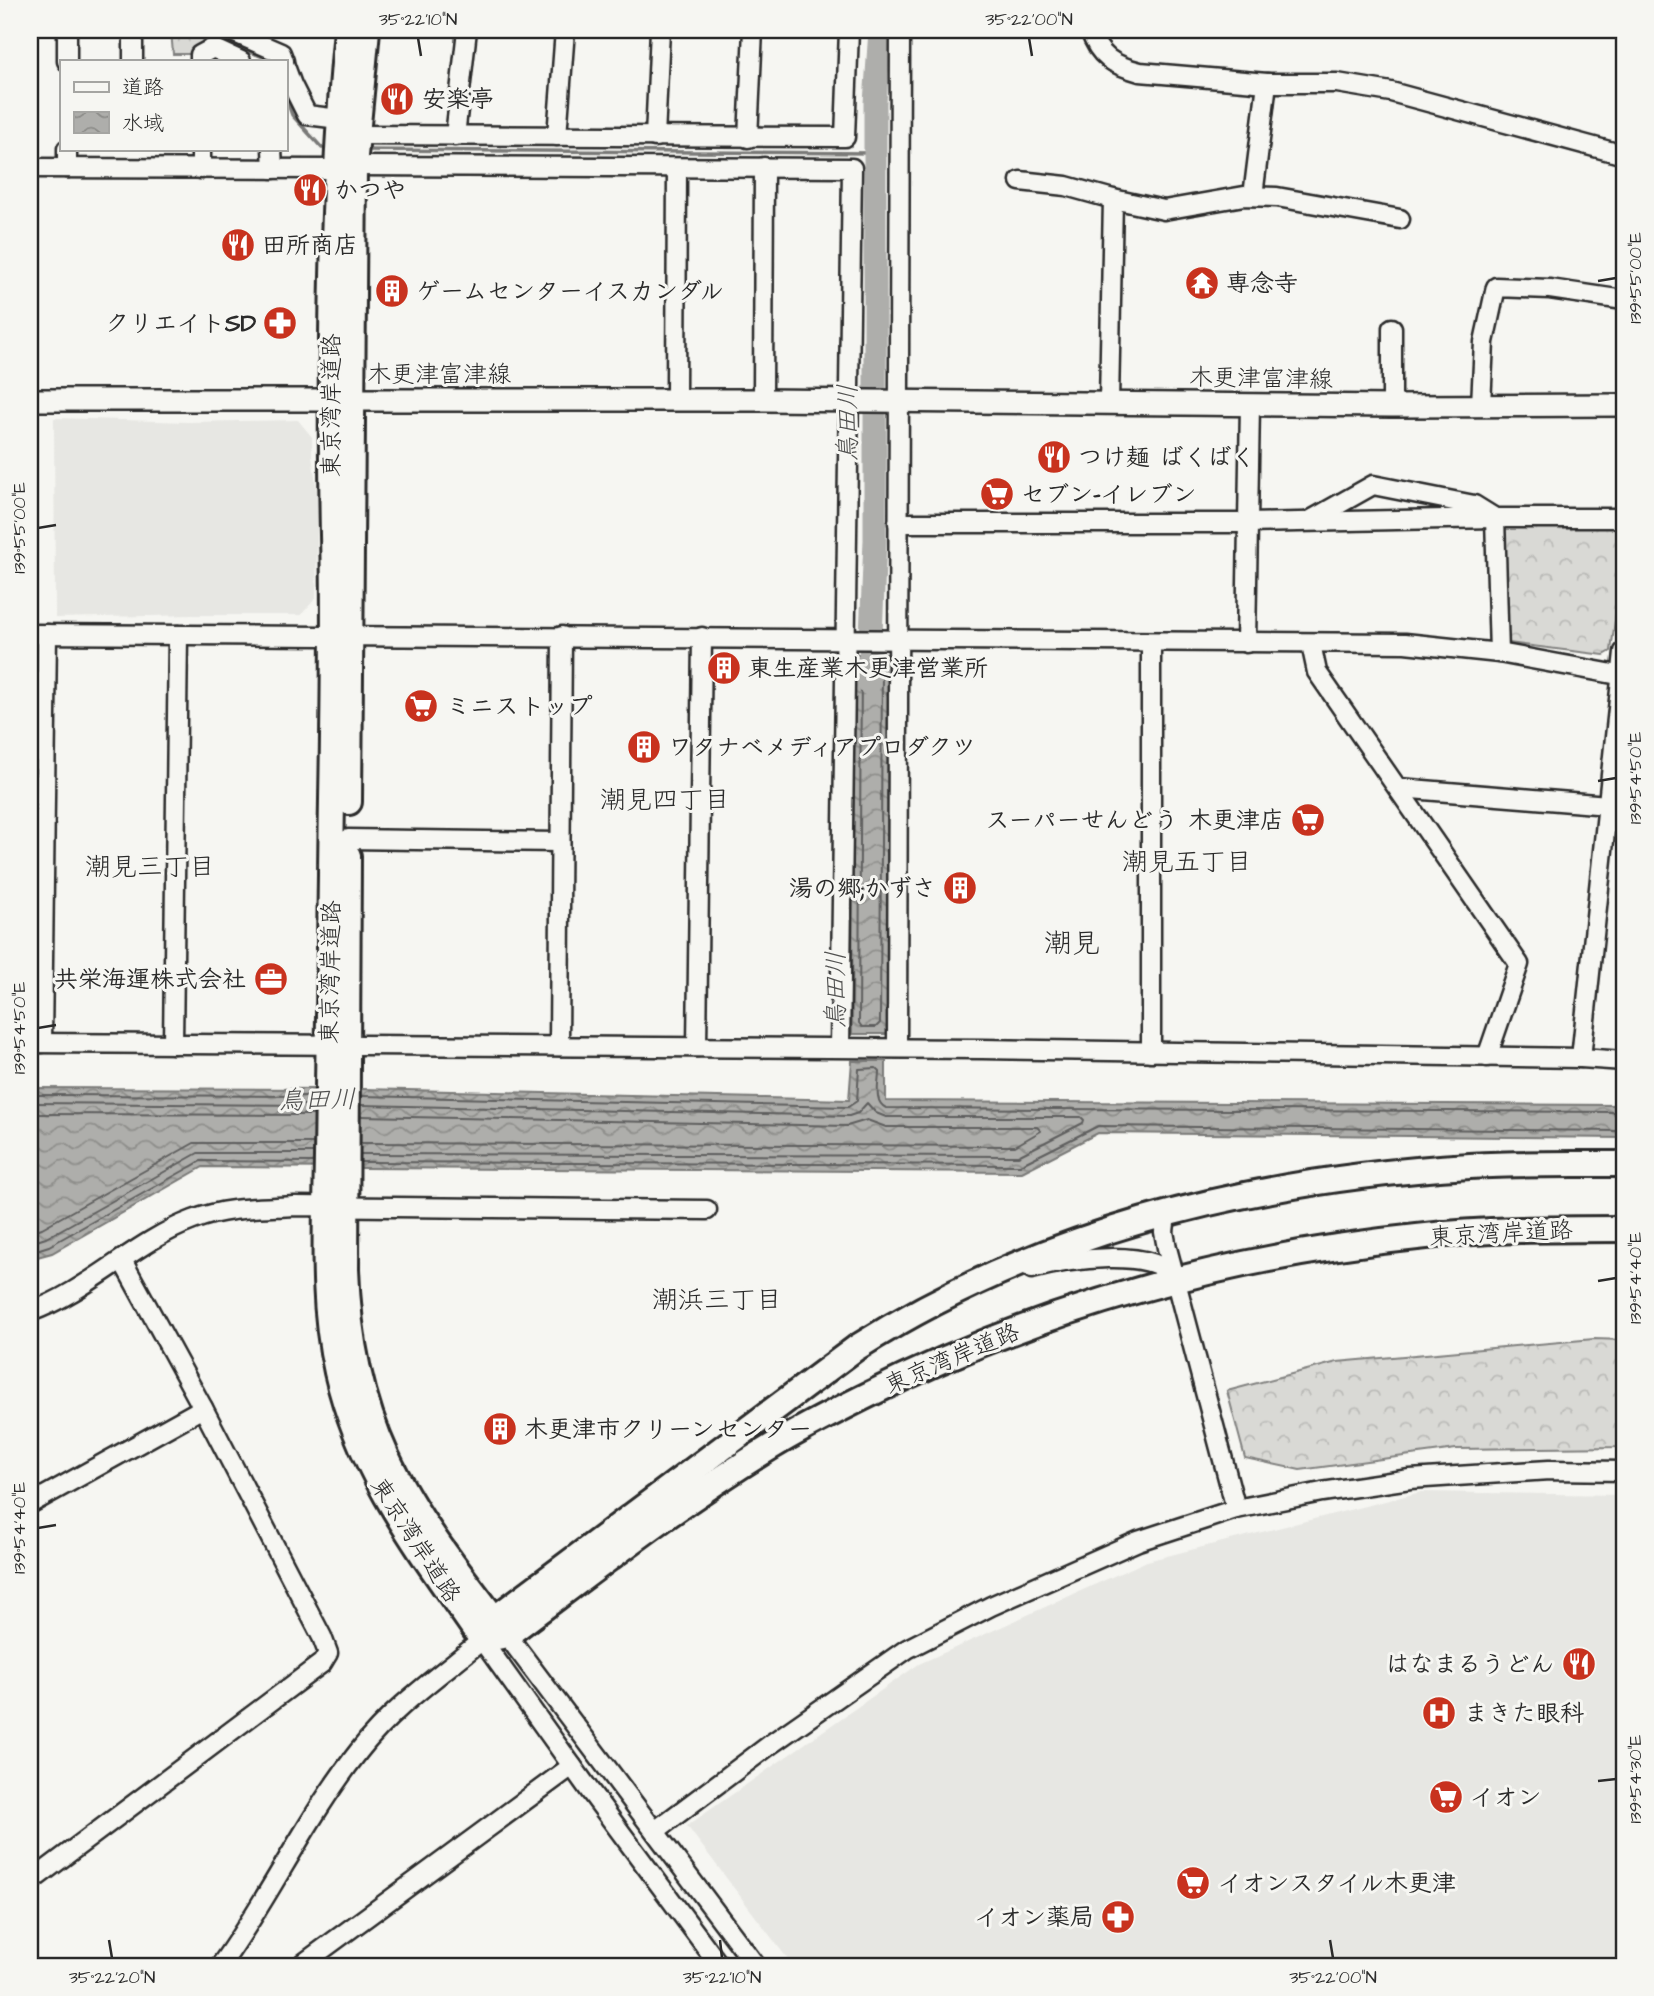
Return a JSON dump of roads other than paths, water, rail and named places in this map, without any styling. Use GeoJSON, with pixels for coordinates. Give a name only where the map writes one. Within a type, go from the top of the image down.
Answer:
{"type":"FeatureCollection","features":[{"type":"Feature","properties":{"kind":"highway","name":"東京湾岸道路"},"geometry":{"type":"LineString","coordinates":[[347,30],[336,1207],[326,1276],[330,1327],[338,1375],[351,1421],[370,1468],[392,1509],[482,1640],[785,1439],[924,1367],[1076,1308],[1175,1278],[1304,1252],[1419,1236],[1523,1230],[1624,1229]]}},
{"type":"Feature","properties":{"kind":"highway","name":"東京湾岸道路"},"geometry":{"type":"LineString","coordinates":[[347,127],[367,30]]}},
{"type":"Feature","properties":{"kind":"highway","name":"東京湾岸道路"},"geometry":{"type":"LineString","coordinates":[[338,1044],[348,839],[342,635]]}},
{"type":"Feature","properties":{"kind":"highway","name":"東京湾岸道路"},"geometry":{"type":"LineString","coordinates":[[501,1627],[654,1501],[824,1370],[872,1337],[938,1300],[1007,1267],[1166,1214],[1284,1188],[1408,1171],[1499,1165],[1624,1164]]}},
{"type":"Feature","properties":{"kind":"highway","name":"東京湾岸道路"},"geometry":{"type":"LineString","coordinates":[[336,1207],[349,1318],[369,1413],[387,1457],[406,1493],[501,1627]]}},
{"type":"Feature","properties":{"kind":"main road","name":"木更津富津線"},"geometry":{"type":"LineString","coordinates":[[30,400],[763,400],[1392,406],[1624,405]]}},
{"type":"Feature","properties":{"kind":"street"},"geometry":{"type":"LineString","coordinates":[[67,60],[68,30]]}},
{"type":"Feature","properties":{"kind":"street"},"geometry":{"type":"LineString","coordinates":[[133,30],[133,60]]}},
{"type":"Feature","properties":{"kind":"street"},"geometry":{"type":"LineString","coordinates":[[228,30],[251,35],[281,53],[284,60]]}},
{"type":"Feature","properties":{"kind":"street"},"geometry":{"type":"LineString","coordinates":[[455,136],[467,30]]}},
{"type":"Feature","properties":{"kind":"street"},"geometry":{"type":"LineString","coordinates":[[557,136],[565,30]]}},
{"type":"Feature","properties":{"kind":"street"},"geometry":{"type":"LineString","coordinates":[[654,136],[660,30]]}},
{"type":"Feature","properties":{"kind":"street"},"geometry":{"type":"LineString","coordinates":[[748,138],[753,30]]}},
{"type":"Feature","properties":{"kind":"street"},"geometry":{"type":"LineString","coordinates":[[846,168],[849,30]]}},
{"type":"Feature","properties":{"kind":"street"},"geometry":{"type":"LineString","coordinates":[[892,1048],[900,30]]}},
{"type":"Feature","properties":{"kind":"street"},"geometry":{"type":"LineString","coordinates":[[1090,30],[1095,46],[1104,56],[1120,67],[1140,72],[1267,83],[1336,83],[1391,92],[1624,155]]}},
{"type":"Feature","properties":{"kind":"street"},"geometry":{"type":"LineString","coordinates":[[200,60],[200,55],[213,48],[239,60]]}},
{"type":"Feature","properties":{"kind":"street"},"geometry":{"type":"LineString","coordinates":[[287,71],[307,115],[347,127],[455,136],[845,137]]}},
{"type":"Feature","properties":{"kind":"street"},"geometry":{"type":"LineString","coordinates":[[1253,196],[1267,83]]}},
{"type":"Feature","properties":{"kind":"street"},"geometry":{"type":"LineString","coordinates":[[67,150],[67,168]]}},
{"type":"Feature","properties":{"kind":"street"},"geometry":{"type":"LineString","coordinates":[[133,150],[133,168]]}},
{"type":"Feature","properties":{"kind":"street"},"geometry":{"type":"LineString","coordinates":[[201,150],[201,169]]}},
{"type":"Feature","properties":{"kind":"street"},"geometry":{"type":"LineString","coordinates":[[272,150],[273,169]]}},
{"type":"Feature","properties":{"kind":"street"},"geometry":{"type":"LineString","coordinates":[[763,400],[764,167]]}},
{"type":"Feature","properties":{"kind":"street"},"geometry":{"type":"LineString","coordinates":[[30,168],[852,168],[846,638],[845,1048]]}},
{"type":"Feature","properties":{"kind":"street"},"geometry":{"type":"LineString","coordinates":[[676,400],[677,168]]}},
{"type":"Feature","properties":{"kind":"street"},"geometry":{"type":"LineString","coordinates":[[1020,181],[1066,186],[1164,210],[1253,196],[1277,197],[1400,219]]}},
{"type":"Feature","properties":{"kind":"street"},"geometry":{"type":"LineString","coordinates":[[1109,403],[1114,199]]}},
{"type":"Feature","properties":{"kind":"street"},"geometry":{"type":"LineString","coordinates":[[1481,405],[1484,342],[1496,287],[1550,289],[1624,300]]}},
{"type":"Feature","properties":{"kind":"street"},"geometry":{"type":"LineString","coordinates":[[1392,328],[1392,406]]}},
{"type":"Feature","properties":{"kind":"street"},"geometry":{"type":"LineString","coordinates":[[1246,643],[1250,404]]}},
{"type":"Feature","properties":{"kind":"street"},"geometry":{"type":"LineString","coordinates":[[1308,522],[1373,485],[1474,505],[1495,518]]}},
{"type":"Feature","properties":{"kind":"street"},"geometry":{"type":"LineString","coordinates":[[1495,518],[1499,653]]}},
{"type":"Feature","properties":{"kind":"street"},"geometry":{"type":"LineString","coordinates":[[898,523],[1624,519]]}},
{"type":"Feature","properties":{"kind":"street"},"geometry":{"type":"LineString","coordinates":[[1623,675],[1499,653],[1405,643],[38,634],[36,1043],[892,1048],[1581,1058],[1624,1061]]}},
{"type":"Feature","properties":{"kind":"street"},"geometry":{"type":"LineString","coordinates":[[173,1044],[178,635]]}},
{"type":"Feature","properties":{"kind":"street"},"geometry":{"type":"LineString","coordinates":[[559,1046],[562,636]]}},
{"type":"Feature","properties":{"kind":"street"},"geometry":{"type":"LineString","coordinates":[[697,1047],[702,637]]}},
{"type":"Feature","properties":{"kind":"street"},"geometry":{"type":"LineString","coordinates":[[1151,642],[1151,1052]]}},
{"type":"Feature","properties":{"kind":"street"},"geometry":{"type":"LineString","coordinates":[[1311,644],[1317,672],[1519,964],[1488,1057]]}},
{"type":"Feature","properties":{"kind":"street"},"geometry":{"type":"LineString","coordinates":[[1581,1058],[1624,652]]}},
{"type":"Feature","properties":{"kind":"street"},"geometry":{"type":"LineString","coordinates":[[1399,788],[1608,805]]}},
{"type":"Feature","properties":{"kind":"street"},"geometry":{"type":"LineString","coordinates":[[348,839],[560,842]]}},
{"type":"Feature","properties":{"kind":"street"},"geometry":{"type":"LineString","coordinates":[[30,1312],[67,1295],[165,1233],[217,1212],[246,1208],[336,1207],[706,1210]]}},
{"type":"Feature","properties":{"kind":"street"},"geometry":{"type":"LineString","coordinates":[[1166,1214],[1164,1232],[1236,1509]]}},
{"type":"Feature","properties":{"kind":"street"},"geometry":{"type":"LineString","coordinates":[[938,1300],[1027,1270],[1079,1259],[1118,1258],[1151,1262],[1165,1266],[1175,1278]]}},
{"type":"Feature","properties":{"kind":"street"},"geometry":{"type":"LineString","coordinates":[[30,1882],[321,1663],[328,1653],[203,1408],[122,1260]]}},
{"type":"Feature","properties":{"kind":"street"},"geometry":{"type":"LineString","coordinates":[[30,1504],[203,1408]]}},
{"type":"Feature","properties":{"kind":"street"},"geometry":{"type":"LineString","coordinates":[[655,1831],[862,1679],[937,1632],[1103,1555],[1236,1509],[1322,1492],[1436,1476],[1549,1470],[1624,1471]]}},
{"type":"Feature","properties":{"kind":"street"},"geometry":{"type":"LineString","coordinates":[[501,1627],[756,1966]]}},
{"type":"Feature","properties":{"kind":"street"},"geometry":{"type":"LineString","coordinates":[[220,1966],[292,1850],[359,1750],[402,1706],[482,1640],[720,1966]]}},
{"type":"Feature","properties":{"kind":"street"},"geometry":{"type":"LineString","coordinates":[[300,1966],[572,1766]]}},
{"type":"Feature","properties":{"kind":"water"},"geometry":{"type":"Polygon","coordinates":[[[854,654],[889,654],[887,1034],[852,1034],[854,654]]]}},
{"type":"Feature","properties":{"kind":"water"},"geometry":{"type":"Polygon","coordinates":[[[852,1061],[886,1061],[886,1101],[1624,1105],[1624,1138],[1098,1133],[1022,1172],[203,1167],[52,1253],[30,1259],[30,1088],[363,1089],[849,1100],[852,1061]]]}},
{"type":"Feature","properties":{"kind":"waterway"},"geometry":{"type":"LineString","coordinates":[[206,30],[270,60]]}},
{"type":"Feature","properties":{"kind":"waterway","name":"鳥田川"},"geometry":{"type":"LineString","coordinates":[[869,684],[875,540],[875,103],[880,30]]}},
{"type":"Feature","properties":{"kind":"waterway"},"geometry":{"type":"LineString","coordinates":[[287,101],[292,115],[322,148],[328,148]]}},
{"type":"Feature","properties":{"kind":"waterway"},"geometry":{"type":"LineString","coordinates":[[364,150],[876,153]]}},
{"type":"Feature","properties":{"kind":"place","name":"安楽亭"},"geometry":{"type":"Point","coordinates":[397,99]}},
{"type":"Feature","properties":{"kind":"place","name":"かつや"},"geometry":{"type":"Point","coordinates":[310,190]}},
{"type":"Feature","properties":{"kind":"place","name":"田所商店"},"geometry":{"type":"Point","coordinates":[238,245]}},
{"type":"Feature","properties":{"kind":"place","name":"専念寺"},"geometry":{"type":"Point","coordinates":[1202,283]}},
{"type":"Feature","properties":{"kind":"place","name":"ゲームセンターイスカンダル"},"geometry":{"type":"Point","coordinates":[392,291]}},
{"type":"Feature","properties":{"kind":"place","name":"クリエイトSD"},"geometry":{"type":"Point","coordinates":[280,323]}},
{"type":"Feature","properties":{"kind":"place","name":"つけ麺 ばくばく"},"geometry":{"type":"Point","coordinates":[1054,457]}},
{"type":"Feature","properties":{"kind":"place","name":"セブン-イレブン"},"geometry":{"type":"Point","coordinates":[997,494]}},
{"type":"Feature","properties":{"kind":"place","name":"東生産業木更津営業所"},"geometry":{"type":"Point","coordinates":[724,668]}},
{"type":"Feature","properties":{"kind":"place","name":"ミニストップ"},"geometry":{"type":"Point","coordinates":[421,706]}},
{"type":"Feature","properties":{"kind":"place","name":"ワタナベメディアプロダクツ"},"geometry":{"type":"Point","coordinates":[644,747]}},
{"type":"Feature","properties":{"kind":"place","name":"スーパーせんどう 木更津店"},"geometry":{"type":"Point","coordinates":[1308,820]}},
{"type":"Feature","properties":{"kind":"place","name":"湯の郷;かずさ"},"geometry":{"type":"Point","coordinates":[960,888]}},
{"type":"Feature","properties":{"kind":"place","name":"共栄海運株式会社"},"geometry":{"type":"Point","coordinates":[271,979]}},
{"type":"Feature","properties":{"kind":"place","name":"木更津市クリーンセンター"},"geometry":{"type":"Point","coordinates":[500,1429]}},
{"type":"Feature","properties":{"kind":"place","name":"はなまるうどん"},"geometry":{"type":"Point","coordinates":[1579,1664]}},
{"type":"Feature","properties":{"kind":"place","name":"まきた眼科"},"geometry":{"type":"Point","coordinates":[1439,1713]}},
{"type":"Feature","properties":{"kind":"place","name":"イオン"},"geometry":{"type":"Point","coordinates":[1446,1797]}},
{"type":"Feature","properties":{"kind":"place","name":"イオンスタイル木更津"},"geometry":{"type":"Point","coordinates":[1193,1883]}},
{"type":"Feature","properties":{"kind":"place","name":"イオン薬局"},"geometry":{"type":"Point","coordinates":[1118,1917]}},
{"type":"Feature","properties":{"kind":"district","name":"潮見四丁目"},"geometry":{"type":"Point","coordinates":[665,799]}},
{"type":"Feature","properties":{"kind":"district","name":"潮見五丁目"},"geometry":{"type":"Point","coordinates":[1187,861]}},
{"type":"Feature","properties":{"kind":"district","name":"潮見三丁目"},"geometry":{"type":"Point","coordinates":[150,866]}},
{"type":"Feature","properties":{"kind":"district","name":"潮見"},"geometry":{"type":"Point","coordinates":[1072,942]}},
{"type":"Feature","properties":{"kind":"district","name":"潮浜三丁目"},"geometry":{"type":"Point","coordinates":[717,1299]}}]}
